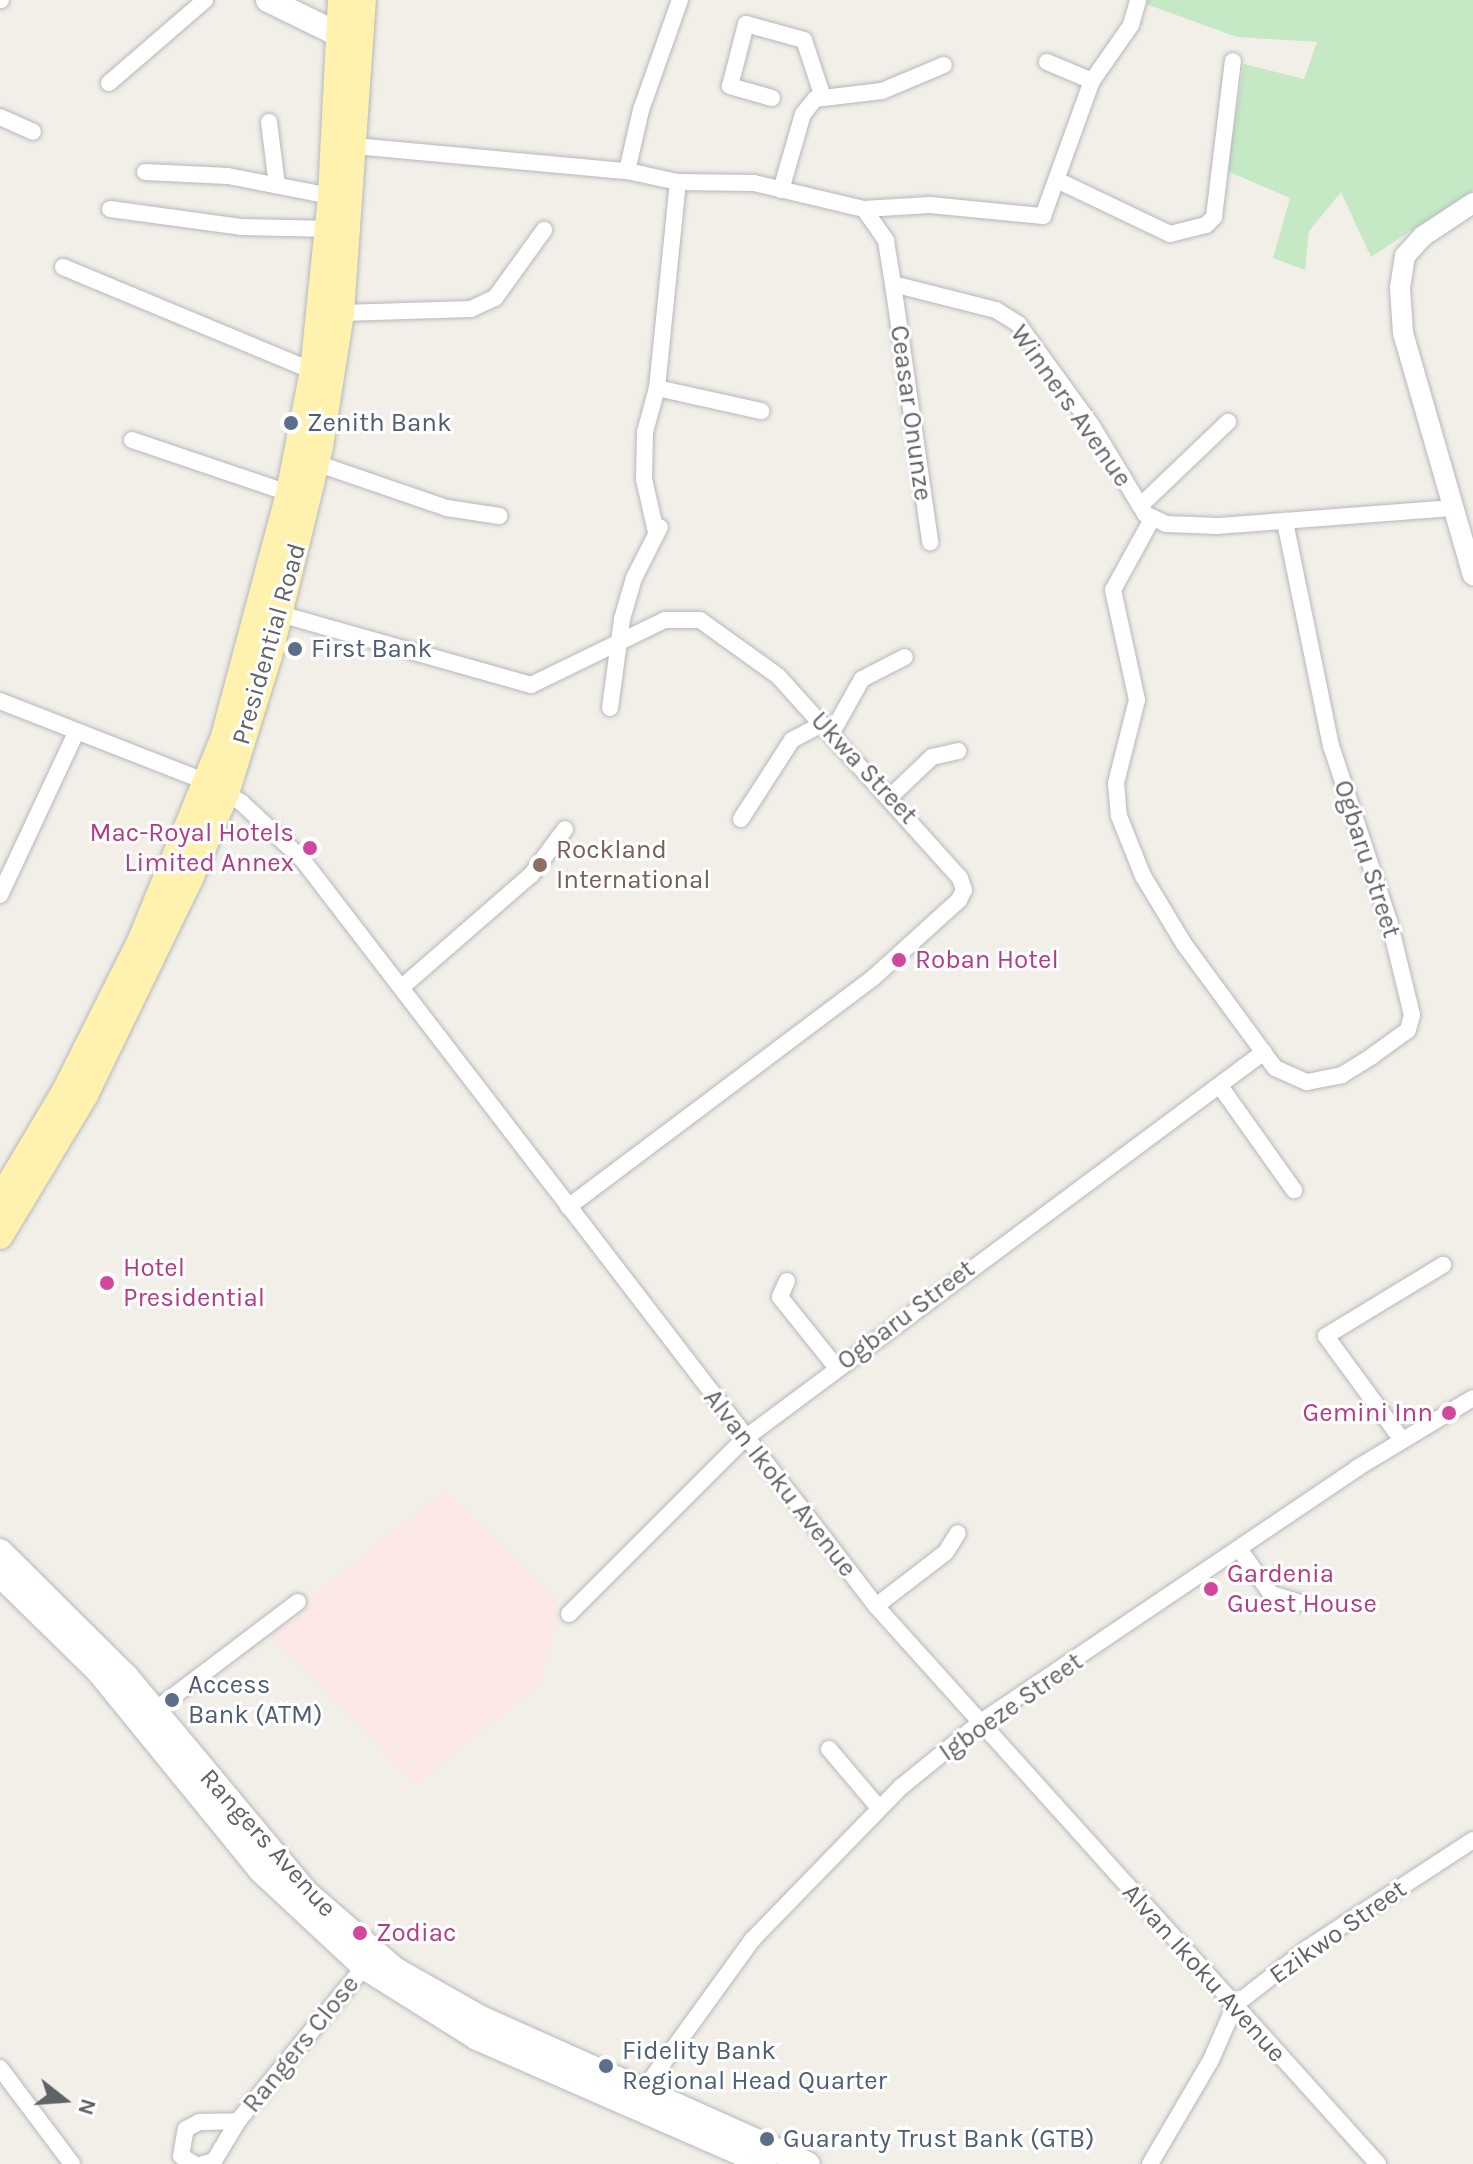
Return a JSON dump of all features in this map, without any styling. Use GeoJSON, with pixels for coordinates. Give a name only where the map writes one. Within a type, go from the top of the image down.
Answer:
{"type":"FeatureCollection","features":[{"type":"Feature","properties":{"kind":"main road"},"geometry":{"type":"LineString","coordinates":[[268,0],[351,40]]}},
{"type":"Feature","properties":{"kind":"main road","name":"Presidential Road"},"geometry":{"type":"LineString","coordinates":[[0,1200],[72,1077],[218,788],[277,583],[316,463],[338,227],[355,146],[351,40],[341,0]]}},
{"type":"Feature","properties":{"kind":"main road","name":"Presidential Road"},"geometry":{"type":"LineString","coordinates":[[0,1236],[48,1164],[133,1001],[218,788],[280,614],[277,583],[289,493],[313,371],[341,313],[338,227],[331,196],[351,40],[363,0]]}},
{"type":"Feature","properties":{"kind":"main road","name":"Rangers Avenue"},"geometry":{"type":"LineString","coordinates":[[0,1551],[70,1615],[155,1710],[307,1893],[384,1960],[463,2009],[765,2164]]}},
{"type":"Feature","properties":{"kind":"main road","name":"Rangers Avenue"},"geometry":{"type":"LineString","coordinates":[[0,1575],[98,1671],[261,1871],[364,1967],[477,2038],[808,2164]]}},
{"type":"Feature","properties":{"kind":"street"},"geometry":{"type":"LineString","coordinates":[[109,83],[205,0]]}},
{"type":"Feature","properties":{"kind":"street"},"geometry":{"type":"LineString","coordinates":[[627,171],[641,110],[680,0]]}},
{"type":"Feature","properties":{"kind":"street"},"geometry":{"type":"LineString","coordinates":[[355,146],[627,171],[678,182],[754,183],[864,209],[930,205],[1043,216],[1059,181],[1092,81],[1131,25],[1138,0]]}},
{"type":"Feature","properties":{"kind":"street"},"geometry":{"type":"LineString","coordinates":[[772,98],[730,86],[746,24],[804,40],[823,97]]}},
{"type":"Feature","properties":{"kind":"street"},"geometry":{"type":"LineString","coordinates":[[1059,181],[1170,234],[1206,225],[1214,217],[1233,61]]}},
{"type":"Feature","properties":{"kind":"street"},"geometry":{"type":"LineString","coordinates":[[1047,62],[1092,81]]}},
{"type":"Feature","properties":{"kind":"street"},"geometry":{"type":"LineString","coordinates":[[781,190],[803,114],[823,97],[882,91],[944,65]]}},
{"type":"Feature","properties":{"kind":"street"},"geometry":{"type":"LineString","coordinates":[[269,122],[277,185]]}},
{"type":"Feature","properties":{"kind":"street"},"geometry":{"type":"LineString","coordinates":[[4,125],[33,132]]}},
{"type":"Feature","properties":{"kind":"street"},"geometry":{"type":"LineString","coordinates":[[145,172],[228,176],[331,196]]}},
{"type":"Feature","properties":{"kind":"street"},"geometry":{"type":"LineString","coordinates":[[610,708],[618,646],[634,578],[658,529],[644,479],[645,432],[657,388],[678,182]]}},
{"type":"Feature","properties":{"kind":"street"},"geometry":{"type":"LineString","coordinates":[[1468,206],[1423,236],[1405,256],[1400,288],[1403,333],[1473,575]]}},
{"type":"Feature","properties":{"kind":"street"},"geometry":{"type":"LineString","coordinates":[[110,209],[241,227],[338,227]]}},
{"type":"Feature","properties":{"kind":"street"},"geometry":{"type":"LineString","coordinates":[[864,209],[886,241],[893,284]]}},
{"type":"Feature","properties":{"kind":"street"},"geometry":{"type":"LineString","coordinates":[[341,313],[471,309],[495,298],[544,230]]}},
{"type":"Feature","properties":{"kind":"street"},"geometry":{"type":"LineString","coordinates":[[63,267],[313,371]]}},
{"type":"Feature","properties":{"kind":"street","name":"Winners Avenue"},"geometry":{"type":"LineString","coordinates":[[893,284],[996,310],[1018,324],[1140,506],[1152,519]]}},
{"type":"Feature","properties":{"kind":"street","name":"Ceasar Onunze"},"geometry":{"type":"LineString","coordinates":[[893,284],[930,542]]}},
{"type":"Feature","properties":{"kind":"street"},"geometry":{"type":"LineString","coordinates":[[657,388],[761,411]]}},
{"type":"Feature","properties":{"kind":"street"},"geometry":{"type":"LineString","coordinates":[[1140,506],[1228,422]]}},
{"type":"Feature","properties":{"kind":"street"},"geometry":{"type":"LineString","coordinates":[[132,440],[289,493]]}},
{"type":"Feature","properties":{"kind":"street"},"geometry":{"type":"LineString","coordinates":[[316,463],[447,508],[499,516]]}},
{"type":"Feature","properties":{"kind":"street"},"geometry":{"type":"LineString","coordinates":[[1152,519],[1184,526],[1454,508]]}},
{"type":"Feature","properties":{"kind":"street","name":"Ogbaru Street"},"geometry":{"type":"LineString","coordinates":[[1152,519],[1113,590],[1137,700],[1115,801],[1126,841],[1159,903],[1264,1052],[1287,1076],[1322,1081],[1372,1056],[1402,1036],[1412,1022],[1389,921],[1331,746],[1285,521]]}},
{"type":"Feature","properties":{"kind":"street","name":"Ukwa Street"},"geometry":{"type":"LineString","coordinates":[[280,614],[531,685],[618,646],[665,620],[700,620],[758,658],[891,796],[960,878],[964,890],[959,900],[838,1005],[568,1207]]}},
{"type":"Feature","properties":{"kind":"street"},"geometry":{"type":"LineString","coordinates":[[741,819],[792,740],[827,729],[862,679],[905,657]]}},
{"type":"Feature","properties":{"kind":"street"},"geometry":{"type":"LineString","coordinates":[[0,701],[218,788]]}},
{"type":"Feature","properties":{"kind":"street"},"geometry":{"type":"LineString","coordinates":[[0,895],[76,733]]}},
{"type":"Feature","properties":{"kind":"street"},"geometry":{"type":"LineString","coordinates":[[891,796],[932,757],[958,751]]}},
{"type":"Feature","properties":{"kind":"street","name":"Alvan Ikoku Avenue"},"geometry":{"type":"LineString","coordinates":[[218,788],[302,859],[744,1439],[876,1606],[1378,2164]]}},
{"type":"Feature","properties":{"kind":"street"},"geometry":{"type":"LineString","coordinates":[[402,987],[531,875],[565,829]]}},
{"type":"Feature","properties":{"kind":"street","name":"Ogbaru Street"},"geometry":{"type":"LineString","coordinates":[[569,1614],[744,1439],[836,1367],[1264,1052]]}},
{"type":"Feature","properties":{"kind":"street"},"geometry":{"type":"LineString","coordinates":[[1220,1086],[1294,1190]]}},
{"type":"Feature","properties":{"kind":"street"},"geometry":{"type":"LineString","coordinates":[[1402,1440],[1326,1336],[1443,1265]]}},
{"type":"Feature","properties":{"kind":"street"},"geometry":{"type":"LineString","coordinates":[[787,1281],[780,1297],[836,1367]]}},
{"type":"Feature","properties":{"kind":"street","name":"Igboeze Street"},"geometry":{"type":"LineString","coordinates":[[637,2098],[752,1940],[879,1808],[981,1722],[1402,1440],[1473,1398]]}},
{"type":"Feature","properties":{"kind":"street"},"geometry":{"type":"LineString","coordinates":[[876,1606],[946,1552],[958,1533]]}},
{"type":"Feature","properties":{"kind":"street"},"geometry":{"type":"LineString","coordinates":[[1240,1550],[1271,1594],[1300,1603]]}},
{"type":"Feature","properties":{"kind":"street"},"geometry":{"type":"LineString","coordinates":[[155,1710],[298,1602]]}},
{"type":"Feature","properties":{"kind":"street"},"geometry":{"type":"LineString","coordinates":[[829,1749],[879,1808]]}},
{"type":"Feature","properties":{"kind":"street","name":"Ezikwo Street"},"geometry":{"type":"LineString","coordinates":[[1150,2164],[1211,2060],[1235,2005],[1308,1948],[1473,1840]]}},
{"type":"Feature","properties":{"kind":"street","name":"Rangers Close"},"geometry":{"type":"LineString","coordinates":[[203,2164],[214,2161],[238,2121],[364,1967]]}},
{"type":"Feature","properties":{"kind":"street"},"geometry":{"type":"LineString","coordinates":[[0,2068],[72,2164]]}},
{"type":"Feature","properties":{"kind":"street","name":"Rangers Close"},"geometry":{"type":"LineString","coordinates":[[194,2164],[181,2156],[186,2129],[199,2122],[238,2121]]}},
{"type":"Feature","properties":{"kind":"shaded area"},"geometry":{"type":"Polygon","coordinates":[[[445,1490],[559,1602],[541,1683],[416,1784],[266,1632],[445,1490]]]}},
{"type":"Feature","properties":{"kind":"green space"},"geometry":{"type":"Polygon","coordinates":[[[1147,0],[1473,0],[1473,190],[1371,257],[1341,192],[1309,231],[1305,270],[1273,258],[1290,198],[1227,171],[1244,64],[1304,79],[1317,42],[1237,37],[1146,4],[1147,0]]]}},
{"type":"Feature","properties":{"kind":"place","name":"Zenith Bank"},"geometry":{"type":"Point","coordinates":[291,423]}},
{"type":"Feature","properties":{"kind":"place","name":"First Bank"},"geometry":{"type":"Point","coordinates":[295,649]}},
{"type":"Feature","properties":{"kind":"place","name":"Mac-Royal Hotels Limited Annex"},"geometry":{"type":"Point","coordinates":[310,848]}},
{"type":"Feature","properties":{"kind":"place","name":"Rockland International"},"geometry":{"type":"Point","coordinates":[540,865]}},
{"type":"Feature","properties":{"kind":"place","name":"Roban Hotel"},"geometry":{"type":"Point","coordinates":[899,960]}},
{"type":"Feature","properties":{"kind":"place","name":"Hotel Presidential"},"geometry":{"type":"Point","coordinates":[107,1283]}},
{"type":"Feature","properties":{"kind":"place","name":"Gemini Inn"},"geometry":{"type":"Point","coordinates":[1449,1413]}},
{"type":"Feature","properties":{"kind":"place","name":"Gardenia Guest House"},"geometry":{"type":"Point","coordinates":[1211,1589]}},
{"type":"Feature","properties":{"kind":"place","name":"Access Bank (ATM)"},"geometry":{"type":"Point","coordinates":[172,1700]}},
{"type":"Feature","properties":{"kind":"place","name":"Zodiac"},"geometry":{"type":"Point","coordinates":[360,1933]}},
{"type":"Feature","properties":{"kind":"place","name":"Fidelity Bank Regional Head Quarter"},"geometry":{"type":"Point","coordinates":[606,2066]}},
{"type":"Feature","properties":{"kind":"place","name":"Guaranty Trust Bank (GTB)"},"geometry":{"type":"Point","coordinates":[767,2139]}}]}
